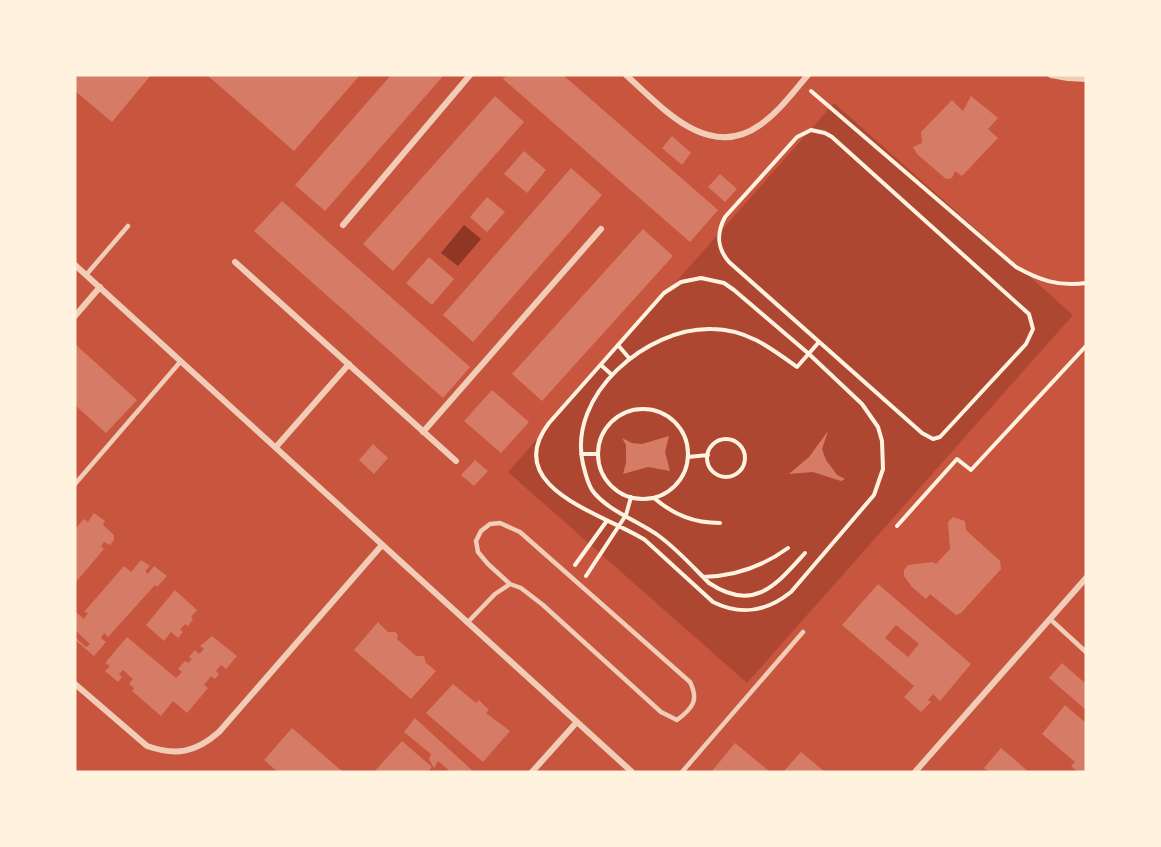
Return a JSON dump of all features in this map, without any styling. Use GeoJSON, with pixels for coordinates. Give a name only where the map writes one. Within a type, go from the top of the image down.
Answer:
{"type":"FeatureCollection","features":[{"type":"Feature","properties":{"kind":"street"},"geometry":{"type":"LineString","coordinates":[[343,225],[470,75]]}},
{"type":"Feature","properties":{"kind":"street"},"geometry":{"type":"LineString","coordinates":[[626,75],[677,120],[692,130],[708,136],[726,137],[743,134],[759,126],[808,75]]}},
{"type":"Feature","properties":{"kind":"street"},"geometry":{"type":"LineString","coordinates":[[1051,75],[1086,79]]}},
{"type":"Feature","properties":{"kind":"street"},"geometry":{"type":"LineString","coordinates":[[423,432],[601,230]]}},
{"type":"Feature","properties":{"kind":"street"},"geometry":{"type":"LineString","coordinates":[[235,262],[456,460]]}},
{"type":"Feature","properties":{"kind":"street"},"geometry":{"type":"LineString","coordinates":[[75,265],[632,772]]}},
{"type":"Feature","properties":{"kind":"street"},"geometry":{"type":"LineString","coordinates":[[75,316],[100,287]]}},
{"type":"Feature","properties":{"kind":"street"},"geometry":{"type":"LineString","coordinates":[[276,447],[349,364]]}},
{"type":"Feature","properties":{"kind":"street"},"geometry":{"type":"LineString","coordinates":[[75,684],[147,746],[162,751],[177,752],[193,749],[207,742],[219,732],[382,545]]}},
{"type":"Feature","properties":{"kind":"street"},"geometry":{"type":"LineString","coordinates":[[915,772],[1086,578]]}},
{"type":"Feature","properties":{"kind":"street"},"geometry":{"type":"LineString","coordinates":[[532,772],[576,723]]}},
{"type":"Feature","properties":{"kind":"lane"},"geometry":{"type":"LineString","coordinates":[[86,275],[128,226]]}},
{"type":"Feature","properties":{"kind":"lane"},"geometry":{"type":"LineString","coordinates":[[75,484],[181,361]]}},
{"type":"Feature","properties":{"kind":"lane"},"geometry":{"type":"LineString","coordinates":[[500,523],[520,532],[569,573],[690,682],[695,691],[694,703],[678,720],[661,712],[543,605],[520,588],[510,584],[478,552],[476,541],[481,531],[490,524],[500,523]]}},
{"type":"Feature","properties":{"kind":"lane"},"geometry":{"type":"LineString","coordinates":[[467,623],[495,594],[510,584]]}},
{"type":"Feature","properties":{"kind":"lane"},"geometry":{"type":"LineString","coordinates":[[1050,619],[1086,652]]}},
{"type":"Feature","properties":{"kind":"lane"},"geometry":{"type":"LineString","coordinates":[[682,772],[803,632]]}},
{"type":"Feature","properties":{"kind":"path"},"geometry":{"type":"LineString","coordinates":[[802,82],[1016,267],[1050,283],[1068,285],[1086,283]]}},
{"type":"Feature","properties":{"kind":"path"},"geometry":{"type":"LineString","coordinates":[[811,130],[832,137],[1024,307],[1032,321],[1033,329],[1026,344],[945,433],[933,439],[922,433],[819,342],[729,262],[723,255],[718,236],[725,217],[797,137],[811,130]]}},
{"type":"Feature","properties":{"kind":"path"},"geometry":{"type":"LineString","coordinates":[[701,278],[724,283],[808,354],[871,415],[882,441],[884,461],[880,482],[874,495],[790,592],[780,602],[767,608],[739,611],[725,608],[702,593],[645,540],[606,522],[554,489],[542,475],[537,447],[544,430],[664,293],[681,282],[701,278]]}},
{"type":"Feature","properties":{"kind":"path"},"geometry":{"type":"LineString","coordinates":[[804,553],[777,583],[759,593],[729,594],[703,577],[661,538],[603,502],[592,489],[585,474],[581,454],[584,425],[589,409],[612,375],[629,358],[643,349],[682,332],[710,328],[739,332],[753,338],[797,367],[819,342]]}},
{"type":"Feature","properties":{"kind":"path"},"geometry":{"type":"LineString","coordinates":[[618,345],[629,358]]}},
{"type":"Feature","properties":{"kind":"path"},"geometry":{"type":"LineString","coordinates":[[897,526],[957,459],[970,470],[1086,346]]}},
{"type":"Feature","properties":{"kind":"path"},"geometry":{"type":"LineString","coordinates":[[601,365],[612,375]]}},
{"type":"Feature","properties":{"kind":"path"},"geometry":{"type":"LineString","coordinates":[[645,410],[662,414],[677,424],[687,445],[688,457],[681,478],[664,494],[654,498],[631,497],[611,486],[600,465],[598,454],[600,442],[613,422],[633,411],[645,410]]}},
{"type":"Feature","properties":{"kind":"path"},"geometry":{"type":"LineString","coordinates":[[729,439],[736,441],[741,447],[745,453],[745,460],[738,473],[724,477],[711,470],[708,455],[715,443],[729,439]]}},
{"type":"Feature","properties":{"kind":"path"},"geometry":{"type":"LineString","coordinates":[[581,454],[598,454]]}},
{"type":"Feature","properties":{"kind":"path"},"geometry":{"type":"LineString","coordinates":[[688,457],[708,455]]}},
{"type":"Feature","properties":{"kind":"path"},"geometry":{"type":"LineString","coordinates":[[581,585],[626,515],[631,497]]}},
{"type":"Feature","properties":{"kind":"path"},"geometry":{"type":"LineString","coordinates":[[654,498],[679,515],[694,521],[720,524]]}},
{"type":"Feature","properties":{"kind":"path"},"geometry":{"type":"LineString","coordinates":[[569,573],[606,522]]}},
{"type":"Feature","properties":{"kind":"path"},"geometry":{"type":"LineString","coordinates":[[703,577],[728,575],[752,569],[788,548]]}},
{"type":"Feature","properties":{"kind":"shaded area"},"geometry":{"type":"Polygon","coordinates":[[[834,103],[1073,315],[747,683],[508,472],[834,103]]]}},
{"type":"Feature","properties":{"kind":"shaded area"},"geometry":{"type":"Polygon","coordinates":[[[464,225],[481,239],[458,266],[441,253],[464,225]]]}},
{"type":"Feature","properties":{"kind":"building"},"geometry":{"type":"Polygon","coordinates":[[[76,75],[151,75],[112,122],[75,91],[76,75]]]}},
{"type":"Feature","properties":{"kind":"building"},"geometry":{"type":"Polygon","coordinates":[[[207,75],[360,75],[294,151],[207,75]]]}},
{"type":"Feature","properties":{"kind":"building"},"geometry":{"type":"Polygon","coordinates":[[[391,75],[444,75],[325,211],[295,185],[391,75]]]}},
{"type":"Feature","properties":{"kind":"building"},"geometry":{"type":"Polygon","coordinates":[[[507,75],[563,75],[718,210],[690,242],[503,79],[507,75]]]}},
{"type":"Feature","properties":{"kind":"building"},"geometry":{"type":"Polygon","coordinates":[[[495,96],[524,122],[393,271],[363,244],[495,96]]]}},
{"type":"Feature","properties":{"kind":"building"},"geometry":{"type":"Polygon","coordinates":[[[971,96],[998,118],[988,129],[998,138],[962,176],[955,171],[952,178],[946,179],[917,154],[913,147],[922,143],[921,132],[952,100],[963,111],[971,96]]]}},
{"type":"Feature","properties":{"kind":"building"},"geometry":{"type":"Polygon","coordinates":[[[672,136],[691,153],[682,165],[662,148],[672,136]]]}},
{"type":"Feature","properties":{"kind":"building"},"geometry":{"type":"Polygon","coordinates":[[[524,151],[546,170],[527,193],[504,174],[524,151]]]}},
{"type":"Feature","properties":{"kind":"building"},"geometry":{"type":"Polygon","coordinates":[[[571,168],[602,195],[473,342],[443,315],[571,168]]]}},
{"type":"Feature","properties":{"kind":"building"},"geometry":{"type":"Polygon","coordinates":[[[720,174],[737,189],[725,202],[708,187],[720,174]]]}},
{"type":"Feature","properties":{"kind":"building"},"geometry":{"type":"Polygon","coordinates":[[[487,197],[505,212],[487,232],[470,217],[487,197]]]}},
{"type":"Feature","properties":{"kind":"building"},"geometry":{"type":"Polygon","coordinates":[[[282,201],[470,367],[443,398],[254,231],[282,201]]]}},
{"type":"Feature","properties":{"kind":"building"},"geometry":{"type":"Polygon","coordinates":[[[643,229],[673,256],[542,401],[512,374],[643,229]]]}},
{"type":"Feature","properties":{"kind":"building"},"geometry":{"type":"Polygon","coordinates":[[[429,257],[454,279],[432,305],[406,283],[429,257]]]}},
{"type":"Feature","properties":{"kind":"building"},"geometry":{"type":"Polygon","coordinates":[[[75,344],[137,400],[106,433],[75,405],[75,344]]]}},
{"type":"Feature","properties":{"kind":"building"},"geometry":{"type":"Polygon","coordinates":[[[492,390],[529,422],[501,453],[464,421],[492,390]]]}},
{"type":"Feature","properties":{"kind":"building"},"geometry":{"type":"Polygon","coordinates":[[[828,431],[822,449],[826,460],[837,475],[845,479],[841,481],[813,472],[789,474],[809,457],[828,431]]]}},
{"type":"Feature","properties":{"kind":"building"},"geometry":{"type":"Polygon","coordinates":[[[669,436],[665,452],[670,471],[648,467],[623,474],[626,463],[626,445],[622,438],[632,443],[642,444],[669,436]]]}},
{"type":"Feature","properties":{"kind":"building"},"geometry":{"type":"Polygon","coordinates":[[[373,444],[388,458],[374,474],[359,460],[373,444]]]}},
{"type":"Feature","properties":{"kind":"building"},"geometry":{"type":"Polygon","coordinates":[[[475,460],[488,471],[474,486],[461,475],[475,460]]]}},
{"type":"Feature","properties":{"kind":"building"},"geometry":{"type":"Polygon","coordinates":[[[94,513],[105,521],[103,525],[114,535],[114,540],[110,545],[104,542],[101,546],[104,549],[75,583],[75,529],[84,519],[88,522],[94,513]]]}},
{"type":"Feature","properties":{"kind":"building"},"geometry":{"type":"Polygon","coordinates":[[[953,517],[965,521],[966,530],[1000,561],[1001,569],[961,613],[956,615],[930,594],[926,599],[912,587],[904,576],[904,570],[908,565],[933,562],[936,564],[950,549],[948,522],[953,517]]]}},
{"type":"Feature","properties":{"kind":"building"},"geometry":{"type":"Polygon","coordinates":[[[141,560],[150,566],[145,571],[148,574],[154,566],[167,576],[157,587],[155,585],[108,637],[104,633],[101,638],[106,642],[94,656],[75,640],[75,637],[86,647],[90,644],[75,630],[75,611],[84,619],[88,613],[84,612],[124,566],[131,572],[141,560]]]}},
{"type":"Feature","properties":{"kind":"building"},"geometry":{"type":"Polygon","coordinates":[[[878,584],[971,664],[940,701],[933,694],[928,700],[931,702],[921,712],[904,697],[914,686],[842,625],[878,584]],[[896,625],[885,638],[908,657],[919,644],[896,625]]]}},
{"type":"Feature","properties":{"kind":"building"},"geometry":{"type":"Polygon","coordinates":[[[175,590],[197,610],[188,626],[185,624],[180,630],[183,632],[178,638],[171,632],[164,641],[146,625],[175,590]]]}},
{"type":"Feature","properties":{"kind":"building"},"geometry":{"type":"Polygon","coordinates":[[[378,622],[388,632],[395,632],[398,635],[397,639],[416,656],[424,656],[426,663],[436,671],[411,699],[354,650],[378,622]]]}},
{"type":"Feature","properties":{"kind":"building"},"geometry":{"type":"Polygon","coordinates":[[[212,636],[237,656],[226,669],[221,665],[216,671],[219,674],[215,679],[211,676],[204,685],[208,688],[187,713],[173,701],[161,716],[132,691],[134,688],[129,684],[133,679],[123,670],[119,674],[122,677],[118,682],[105,671],[110,666],[105,663],[127,637],[176,678],[182,672],[178,669],[185,661],[188,663],[192,659],[189,657],[195,650],[199,654],[204,649],[200,646],[212,636]]]}},
{"type":"Feature","properties":{"kind":"building"},"geometry":{"type":"Polygon","coordinates":[[[1062,663],[1086,684],[1086,710],[1049,678],[1062,663]]]}},
{"type":"Feature","properties":{"kind":"building"},"geometry":{"type":"Polygon","coordinates":[[[453,684],[476,703],[479,700],[489,710],[486,713],[510,731],[483,762],[426,713],[453,684]]]}},
{"type":"Feature","properties":{"kind":"building"},"geometry":{"type":"Polygon","coordinates":[[[1065,705],[1086,723],[1086,772],[1078,772],[1071,766],[1075,762],[1042,734],[1065,705]]]}},
{"type":"Feature","properties":{"kind":"building"},"geometry":{"type":"Polygon","coordinates":[[[415,718],[474,772],[451,772],[438,761],[434,768],[429,759],[431,754],[404,732],[415,718]]]}},
{"type":"Feature","properties":{"kind":"building"},"geometry":{"type":"Polygon","coordinates":[[[292,728],[343,772],[278,772],[264,760],[292,728]]]}},
{"type":"Feature","properties":{"kind":"building"},"geometry":{"type":"Polygon","coordinates":[[[402,741],[432,767],[428,772],[374,772],[402,741]]]}},
{"type":"Feature","properties":{"kind":"building"},"geometry":{"type":"Polygon","coordinates":[[[735,743],[770,772],[712,771],[735,743]]]}},
{"type":"Feature","properties":{"kind":"building"},"geometry":{"type":"Polygon","coordinates":[[[1001,748],[1029,772],[989,772],[984,768],[1001,748]]]}},
{"type":"Feature","properties":{"kind":"building"},"geometry":{"type":"Polygon","coordinates":[[[801,752],[825,772],[783,772],[801,752]]]}}]}
